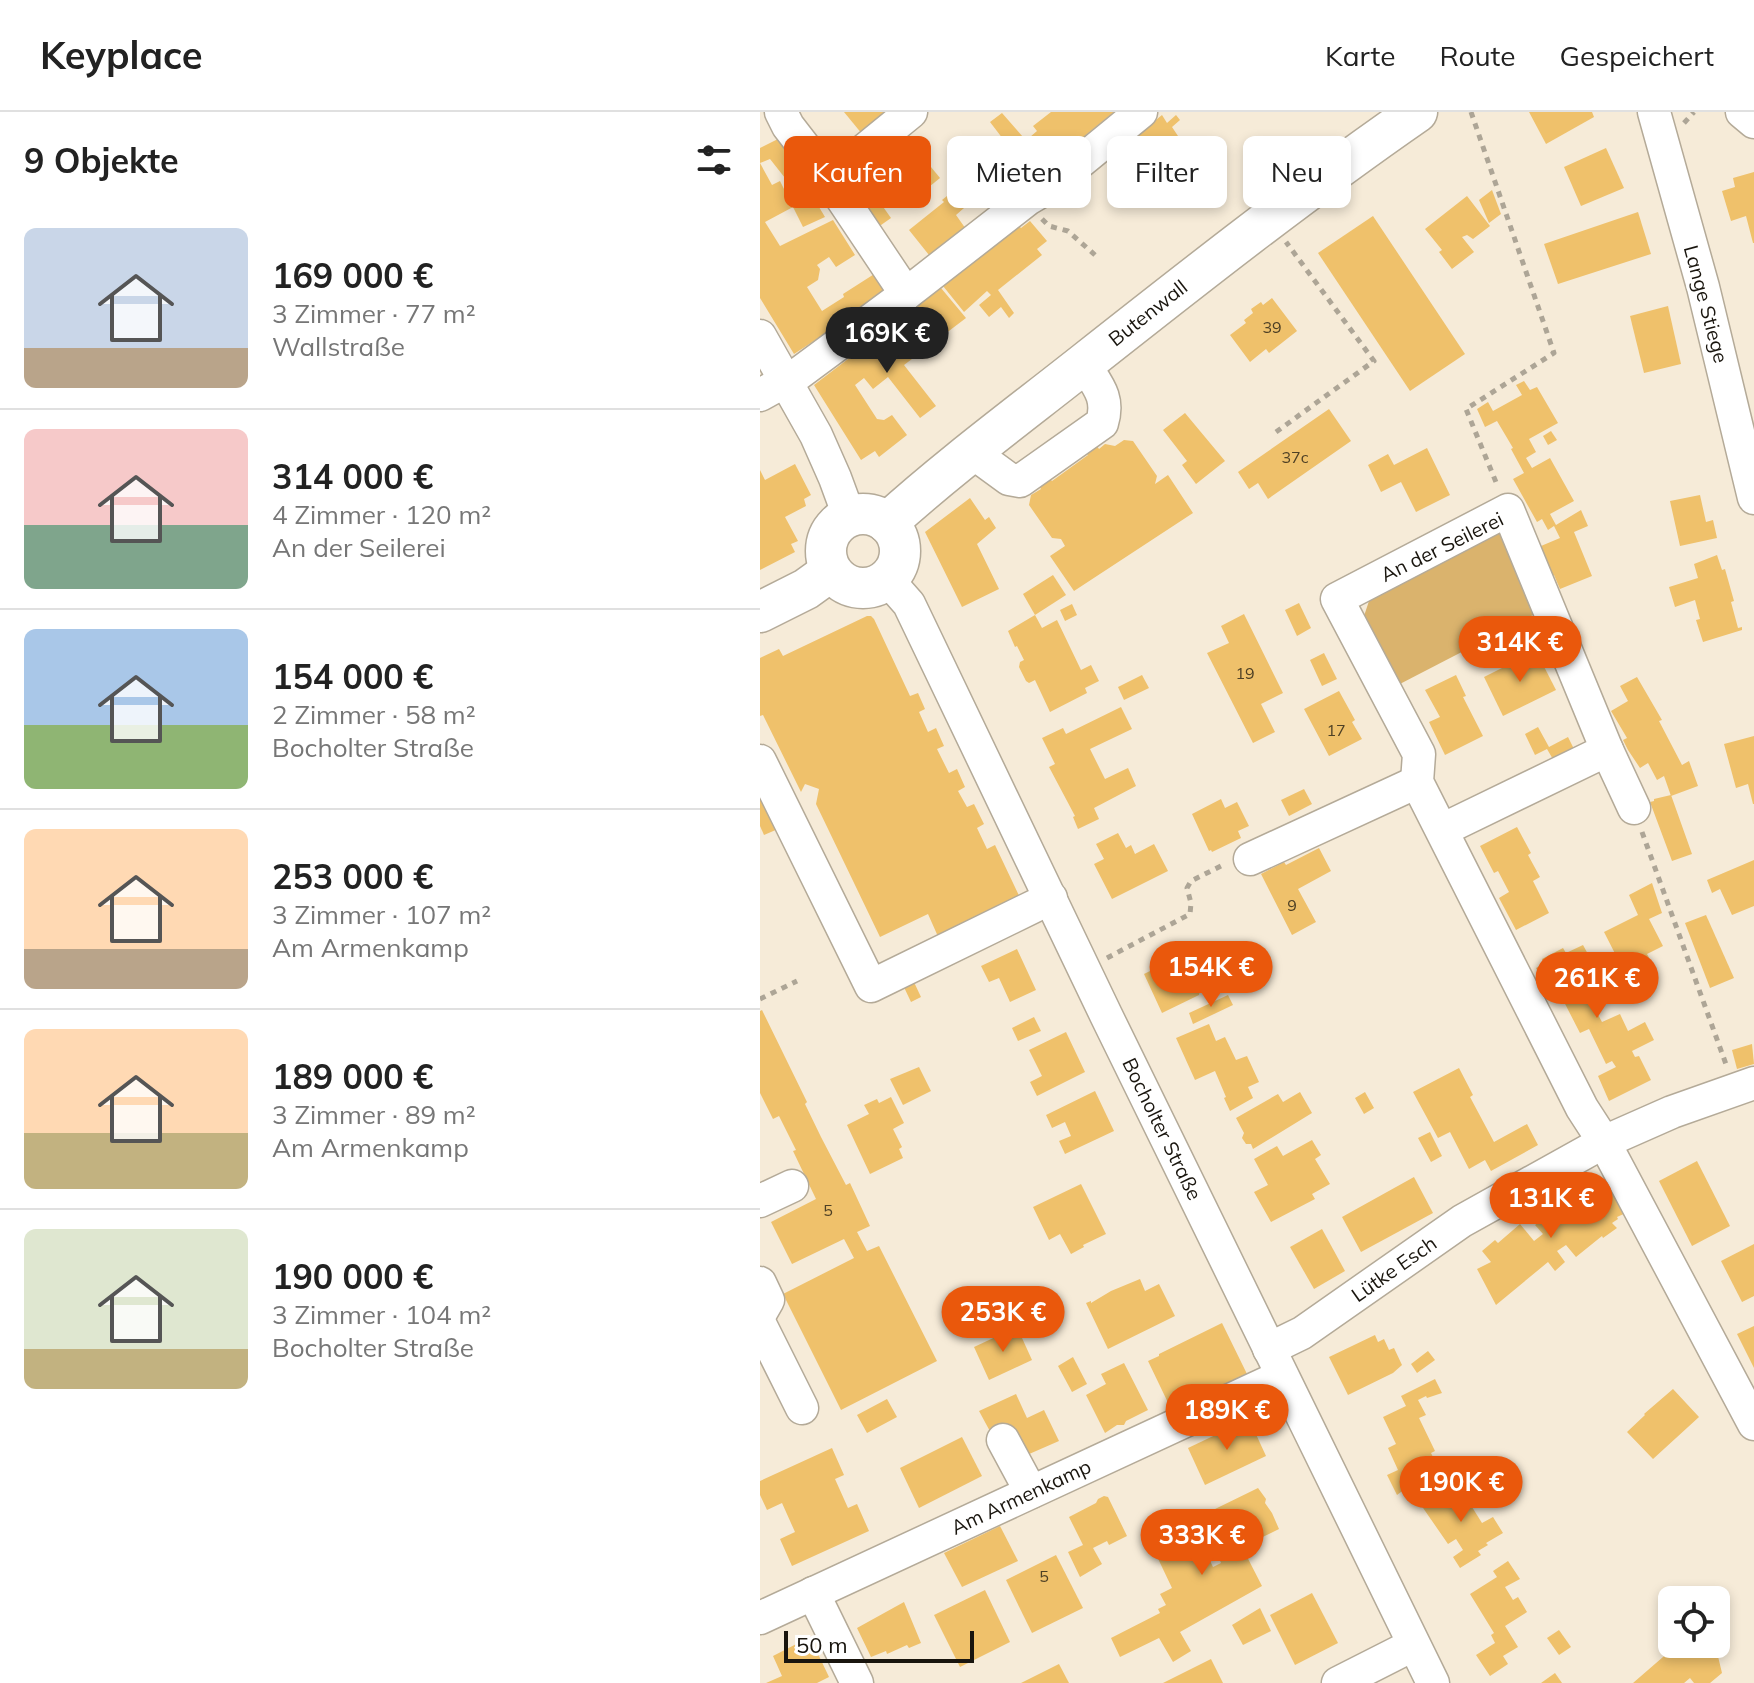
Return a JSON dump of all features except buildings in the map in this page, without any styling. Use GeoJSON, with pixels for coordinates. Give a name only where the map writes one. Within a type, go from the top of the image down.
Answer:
{"type":"FeatureCollection","features":[{"type":"Feature","properties":{"kind":"main road","name":"Butenwall"},"geometry":{"type":"LineString","coordinates":[[887,523],[914,498],[1269,219],[1417,112]]}},
{"type":"Feature","properties":{"kind":"main road"},"geometry":{"type":"LineString","coordinates":[[858,514],[869,514],[887,523],[894,531],[900,551],[894,570],[887,579],[864,588],[840,580],[831,571],[825,550],[832,530],[839,522],[858,514]]}},
{"type":"Feature","properties":{"kind":"main road"},"geometry":{"type":"LineString","coordinates":[[760,612],[806,589],[831,571]]}},
{"type":"Feature","properties":{"kind":"street"},"geometry":{"type":"LineString","coordinates":[[781,112],[796,136]]}},
{"type":"Feature","properties":{"kind":"street"},"geometry":{"type":"LineString","coordinates":[[882,136],[911,112]]}},
{"type":"Feature","properties":{"kind":"street"},"geometry":{"type":"LineString","coordinates":[[774,388],[906,294],[1028,199],[1052,185],[1141,112]]}},
{"type":"Feature","properties":{"kind":"street","name":"Lange Stiege"},"geometry":{"type":"LineString","coordinates":[[1654,112],[1703,287],[1754,498]]}},
{"type":"Feature","properties":{"kind":"street"},"geometry":{"type":"LineString","coordinates":[[1742,112],[1754,122]]}},
{"type":"Feature","properties":{"kind":"street"},"geometry":{"type":"LineString","coordinates":[[848,208],[906,294]]}},
{"type":"Feature","properties":{"kind":"street"},"geometry":{"type":"LineString","coordinates":[[760,336],[774,388],[816,435],[849,516]]}},
{"type":"Feature","properties":{"kind":"street"},"geometry":{"type":"LineString","coordinates":[[972,452],[1009,479],[1020,481],[1102,423],[1106,411],[1103,396],[1084,364]]}},
{"type":"Feature","properties":{"kind":"street","name":"An der Seilerei"},"geometry":{"type":"LineString","coordinates":[[1604,1142],[1582,1108],[1417,782],[1419,754],[1337,599],[1508,510],[1634,808]]}},
{"type":"Feature","properties":{"kind":"street","name":"Bocholter Straße"},"geometry":{"type":"LineString","coordinates":[[887,579],[909,604],[1022,870],[1051,898],[1433,1683]]}},
{"type":"Feature","properties":{"kind":"street"},"geometry":{"type":"LineString","coordinates":[[1442,830],[1607,750]]}},
{"type":"Feature","properties":{"kind":"street"},"geometry":{"type":"LineString","coordinates":[[760,761],[871,986],[1051,898]]}},
{"type":"Feature","properties":{"kind":"street"},"geometry":{"type":"LineString","coordinates":[[1250,859],[1417,782]]}},
{"type":"Feature","properties":{"kind":"street","name":"Lütke Esch"},"geometry":{"type":"LineString","coordinates":[[1276,1362],[1302,1333],[1462,1221],[1604,1142],[1672,1112],[1744,1086]]}},
{"type":"Feature","properties":{"kind":"street"},"geometry":{"type":"LineString","coordinates":[[1604,1142],[1754,1424]]}},
{"type":"Feature","properties":{"kind":"street"},"geometry":{"type":"LineString","coordinates":[[760,1201],[792,1186]]}},
{"type":"Feature","properties":{"kind":"street"},"geometry":{"type":"LineString","coordinates":[[760,1283],[768,1300],[760,1314]]}},
{"type":"Feature","properties":{"kind":"street"},"geometry":{"type":"LineString","coordinates":[[760,1324],[802,1408]]}},
{"type":"Feature","properties":{"kind":"street","name":"Am Armenkamp"},"geometry":{"type":"LineString","coordinates":[[760,1618],[1031,1492],[1276,1362]]}},
{"type":"Feature","properties":{"kind":"street"},"geometry":{"type":"LineString","coordinates":[[1003,1440],[1031,1492]]}},
{"type":"Feature","properties":{"kind":"street"},"geometry":{"type":"LineString","coordinates":[[813,1593],[857,1683]]}},
{"type":"Feature","properties":{"kind":"street"},"geometry":{"type":"LineString","coordinates":[[1338,1683],[1413,1645]]}},
{"type":"Feature","properties":{"kind":"path"},"geometry":{"type":"LineString","coordinates":[[1471,112],[1554,353],[1466,409],[1508,510]]}},
{"type":"Feature","properties":{"kind":"path"},"geometry":{"type":"LineString","coordinates":[[1269,219],[1374,361],[1276,432]]}},
{"type":"Feature","properties":{"kind":"path"},"geometry":{"type":"LineString","coordinates":[[1068,231],[1095,255]]}},
{"type":"Feature","properties":{"kind":"path"},"geometry":{"type":"LineString","coordinates":[[1634,808],[1744,1086]]}},
{"type":"Feature","properties":{"kind":"path"},"geometry":{"type":"LineString","coordinates":[[1085,969],[1190,914],[1187,888],[1191,881],[1239,857],[1250,859]]}},
{"type":"Feature","properties":{"kind":"path"},"geometry":{"type":"LineString","coordinates":[[760,999],[797,981]]}},
{"type":"Feature","properties":{"kind":"shaded area"},"geometry":{"type":"Polygon","coordinates":[[[1493,529],[1503,534],[1539,612],[1396,686],[1363,619],[1374,586],[1493,529]]]}}]}
